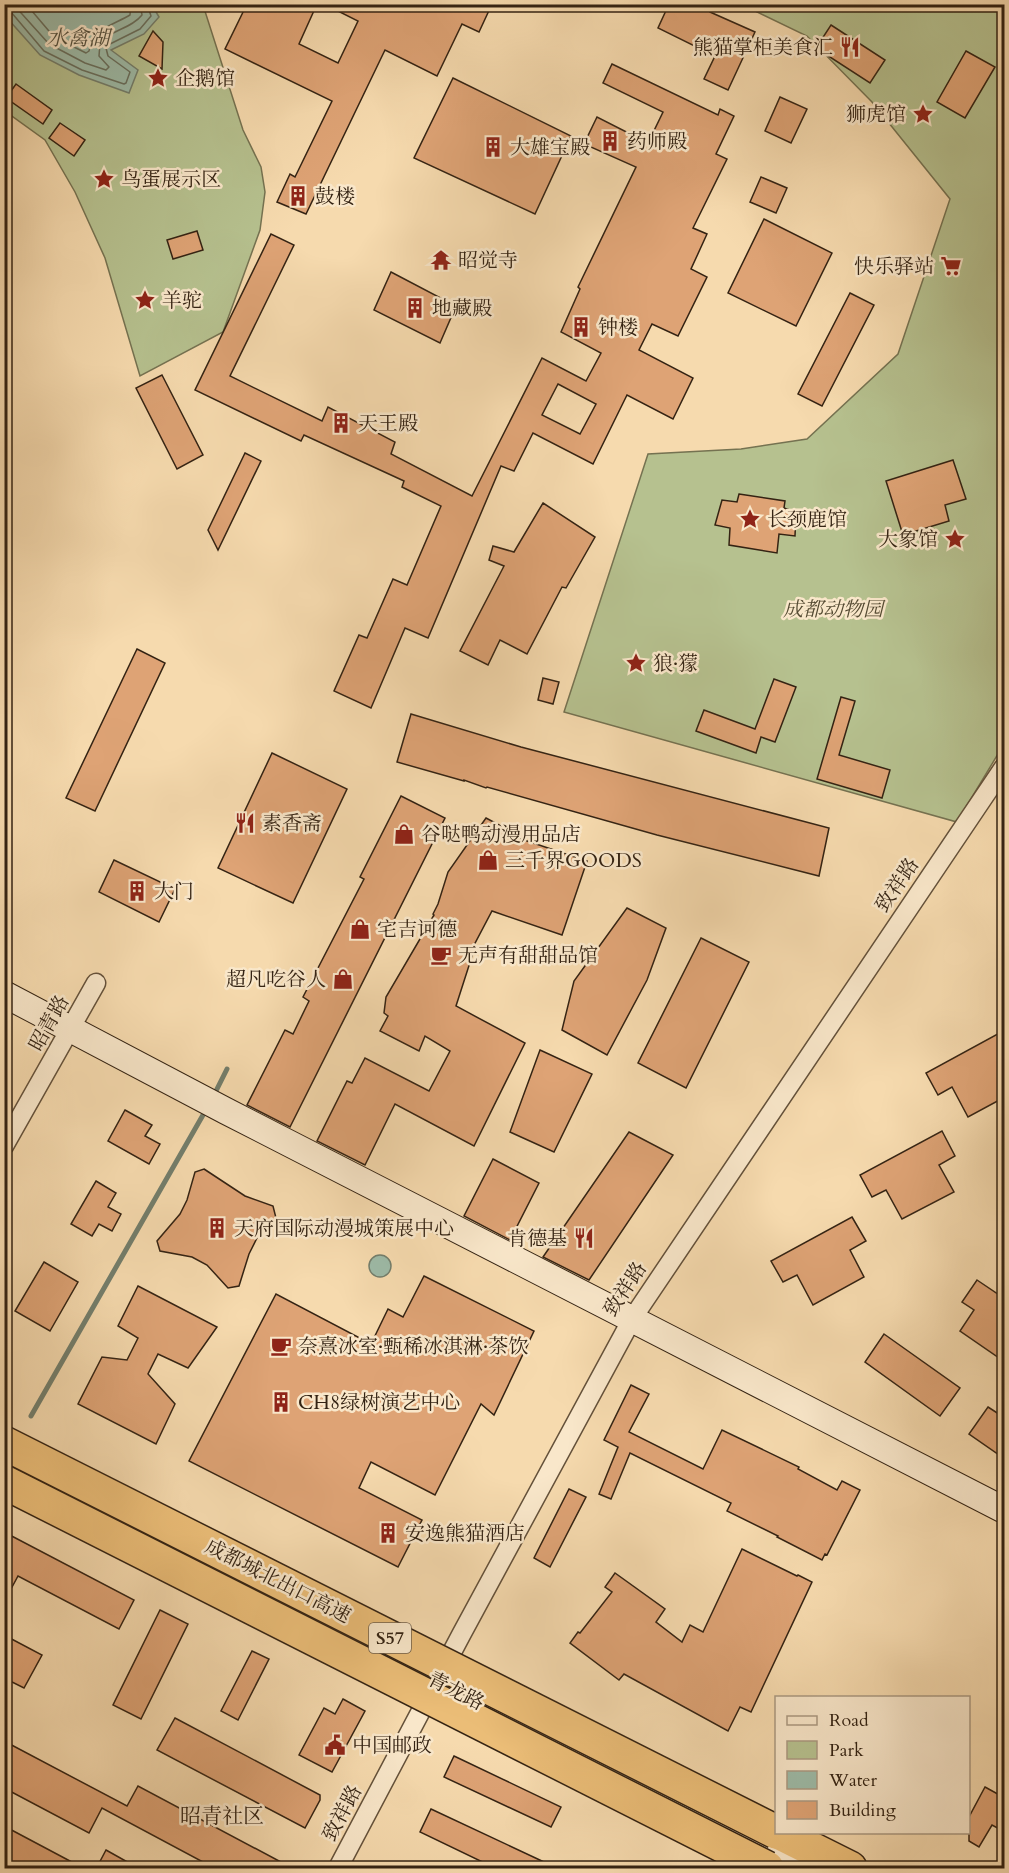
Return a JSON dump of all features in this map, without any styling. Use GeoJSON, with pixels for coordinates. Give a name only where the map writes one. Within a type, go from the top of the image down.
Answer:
{"type":"FeatureCollection","features":[{"type":"Feature","properties":{"kind":"highway","name":"成都城北出口高速"},"geometry":{"type":"LineString","coordinates":[[4,1443],[775,1831]]}},
{"type":"Feature","properties":{"kind":"highway","name":"成都城北出口高速"},"geometry":{"type":"LineString","coordinates":[[4,1482],[767,1869]]}},
{"type":"Feature","properties":{"kind":"highway","name":"成都城北出口高速"},"geometry":{"type":"LineString","coordinates":[[781,1834],[850,1869]]}},
{"type":"Feature","properties":{"kind":"street","name":"致祥路"},"geometry":{"type":"LineString","coordinates":[[338,1869],[436,1681],[632,1319],[1005,766]]}},
{"type":"Feature","properties":{"kind":"street","name":"昭青路"},"geometry":{"type":"LineString","coordinates":[[4,1146],[96,983]]}},
{"type":"Feature","properties":{"kind":"street"},"geometry":{"type":"LineString","coordinates":[[4,994],[226,1111],[1005,1510]]}},
{"type":"Feature","properties":{"kind":"street","name":"青龙路"},"geometry":{"type":"LineString","coordinates":[[4,1464],[811,1869]]}},
{"type":"Feature","properties":{"kind":"green space"},"geometry":{"type":"Polygon","coordinates":[[[5,5],[203,5],[243,130],[261,167],[265,192],[260,230],[223,332],[140,376],[105,258],[75,192],[45,140],[5,111],[5,5]]]}},
{"type":"Feature","properties":{"kind":"green space","name":"成都动物园"},"geometry":{"type":"Polygon","coordinates":[[[756,5],[1004,5],[1004,744],[957,822],[564,712],[648,454],[741,449],[807,439],[898,354],[950,199],[872,102],[807,36],[753,10],[756,5]]]}},
{"type":"Feature","properties":{"kind":"water","name":"水禽湖"},"geometry":{"type":"Polygon","coordinates":[[[5,4],[152,5],[159,17],[144,34],[111,50],[138,70],[129,93],[79,75],[40,55],[8,19],[5,4]]]}},
{"type":"Feature","properties":{"kind":"water"},"geometry":{"type":"Polygon","coordinates":[[[380,1255],[388,1258],[391,1266],[388,1274],[380,1277],[372,1274],[369,1266],[372,1258],[380,1255]]]}},
{"type":"Feature","properties":{"kind":"building"},"geometry":{"type":"Polygon","coordinates":[[[247,4],[317,4],[299,44],[338,63],[358,21],[324,4],[492,4],[479,32],[462,24],[437,76],[385,50],[306,214],[277,202],[290,174],[295,177],[332,101],[225,49],[247,4]]]}},
{"type":"Feature","properties":{"kind":"building"},"geometry":{"type":"Polygon","coordinates":[[[669,4],[702,4],[711,9],[710,12],[755,32],[728,90],[704,79],[715,56],[658,28],[669,4]]]}},
{"type":"Feature","properties":{"kind":"building"},"geometry":{"type":"Polygon","coordinates":[[[831,25],[885,60],[870,83],[816,48],[831,25]]]}},
{"type":"Feature","properties":{"kind":"building"},"geometry":{"type":"Polygon","coordinates":[[[153,31],[163,42],[162,69],[139,56],[153,31]]]}},
{"type":"Feature","properties":{"kind":"building"},"geometry":{"type":"Polygon","coordinates":[[[966,51],[995,67],[965,118],[937,102],[966,51]]]}},
{"type":"Feature","properties":{"kind":"building"},"geometry":{"type":"Polygon","coordinates":[[[612,64],[718,115],[720,109],[734,116],[716,154],[727,159],[693,228],[707,234],[691,269],[707,277],[678,336],[652,324],[639,350],[693,378],[673,419],[627,395],[593,464],[533,433],[514,471],[501,466],[428,638],[405,628],[371,708],[334,691],[359,635],[367,638],[393,579],[407,585],[441,506],[402,487],[404,481],[304,435],[301,441],[195,390],[271,234],[294,245],[230,376],[322,421],[328,407],[395,442],[391,454],[472,496],[542,358],[586,381],[601,353],[561,332],[580,289],[578,287],[636,167],[584,144],[597,117],[648,143],[663,112],[603,83],[612,64]],[[558,384],[542,415],[580,434],[596,404],[558,384]]]}},
{"type":"Feature","properties":{"kind":"building","name":"大雄宝殿"},"geometry":{"type":"Polygon","coordinates":[[[453,78],[571,136],[535,214],[414,158],[453,78]]]}},
{"type":"Feature","properties":{"kind":"building"},"geometry":{"type":"Polygon","coordinates":[[[16,84],[52,110],[43,124],[6,98],[16,84]]]}},
{"type":"Feature","properties":{"kind":"building"},"geometry":{"type":"Polygon","coordinates":[[[780,97],[807,109],[791,143],[765,131],[780,97]]]}},
{"type":"Feature","properties":{"kind":"building"},"geometry":{"type":"Polygon","coordinates":[[[60,123],[85,140],[74,156],[49,138],[60,123]]]}},
{"type":"Feature","properties":{"kind":"building"},"geometry":{"type":"Polygon","coordinates":[[[761,177],[787,188],[776,213],[750,202],[761,177]]]}},
{"type":"Feature","properties":{"kind":"building"},"geometry":{"type":"Polygon","coordinates":[[[764,219],[832,253],[796,326],[728,293],[764,219]]]}},
{"type":"Feature","properties":{"kind":"building"},"geometry":{"type":"Polygon","coordinates":[[[197,231],[203,250],[173,259],[167,240],[197,231]]]}},
{"type":"Feature","properties":{"kind":"building","name":"地藏殿"},"geometry":{"type":"Polygon","coordinates":[[[391,272],[456,306],[440,343],[374,310],[391,272]]]}},
{"type":"Feature","properties":{"kind":"building"},"geometry":{"type":"Polygon","coordinates":[[[850,293],[874,305],[822,406],[798,394],[850,293]]]}},
{"type":"Feature","properties":{"kind":"building"},"geometry":{"type":"Polygon","coordinates":[[[162,375],[203,455],[177,469],[136,388],[162,375]]]}},
{"type":"Feature","properties":{"kind":"building"},"geometry":{"type":"Polygon","coordinates":[[[245,453],[261,461],[218,550],[208,530],[245,453]]]}},
{"type":"Feature","properties":{"kind":"building"},"geometry":{"type":"Polygon","coordinates":[[[953,460],[966,499],[945,505],[949,521],[903,535],[886,481],[953,460]]]}},
{"type":"Feature","properties":{"kind":"building"},"geometry":{"type":"Polygon","coordinates":[[[739,494],[785,501],[784,508],[796,512],[795,536],[779,534],[777,553],[729,545],[730,528],[715,525],[722,500],[737,502],[739,494]]]}},
{"type":"Feature","properties":{"kind":"building"},"geometry":{"type":"Polygon","coordinates":[[[543,503],[595,537],[566,588],[562,587],[527,654],[500,640],[488,665],[460,651],[504,566],[489,560],[493,546],[514,552],[543,503]]]}},
{"type":"Feature","properties":{"kind":"building"},"geometry":{"type":"Polygon","coordinates":[[[137,649],[165,663],[95,811],[66,798],[137,649]]]}},
{"type":"Feature","properties":{"kind":"building"},"geometry":{"type":"Polygon","coordinates":[[[543,678],[559,682],[553,704],[538,700],[543,678]]]}},
{"type":"Feature","properties":{"kind":"building"},"geometry":{"type":"Polygon","coordinates":[[[774,679],[796,687],[775,742],[761,737],[756,753],[696,731],[704,710],[755,729],[774,679]]]}},
{"type":"Feature","properties":{"kind":"building"},"geometry":{"type":"Polygon","coordinates":[[[841,697],[855,701],[839,755],[890,770],[882,798],[817,779],[841,697]]]}},
{"type":"Feature","properties":{"kind":"building"},"geometry":{"type":"Polygon","coordinates":[[[411,714],[521,747],[829,828],[819,876],[657,835],[397,762],[411,714]]]}},
{"type":"Feature","properties":{"kind":"building"},"geometry":{"type":"Polygon","coordinates":[[[272,753],[347,789],[293,903],[218,868],[272,753]]]}},
{"type":"Feature","properties":{"kind":"building"},"geometry":{"type":"Polygon","coordinates":[[[401,796],[445,818],[290,1127],[247,1105],[285,1030],[293,1034],[309,1001],[303,997],[364,879],[360,877],[401,796]]]}},
{"type":"Feature","properties":{"kind":"building"},"geometry":{"type":"Polygon","coordinates":[[[486,818],[518,835],[518,838],[587,861],[562,935],[492,911],[472,949],[474,950],[456,1006],[525,1043],[474,1146],[395,1104],[365,1165],[317,1141],[347,1081],[352,1083],[365,1058],[429,1091],[450,1051],[425,1036],[419,1051],[380,1031],[388,1016],[384,1013],[386,997],[434,915],[448,872],[486,818]]]}},
{"type":"Feature","properties":{"kind":"building","name":"大门"},"geometry":{"type":"Polygon","coordinates":[[[114,860],[175,889],[159,922],[99,892],[114,860]]]}},
{"type":"Feature","properties":{"kind":"building"},"geometry":{"type":"Polygon","coordinates":[[[627,908],[666,928],[647,980],[607,1055],[562,1030],[574,981],[627,908]]]}},
{"type":"Feature","properties":{"kind":"building"},"geometry":{"type":"Polygon","coordinates":[[[701,938],[749,962],[686,1088],[638,1063],[701,938]]]}},
{"type":"Feature","properties":{"kind":"building"},"geometry":{"type":"Polygon","coordinates":[[[1005,1030],[1005,1097],[968,1117],[952,1087],[938,1095],[926,1073],[1005,1030]]]}},
{"type":"Feature","properties":{"kind":"building"},"geometry":{"type":"Polygon","coordinates":[[[540,1050],[592,1074],[554,1152],[510,1132],[540,1050]]]}},
{"type":"Feature","properties":{"kind":"building"},"geometry":{"type":"Polygon","coordinates":[[[125,1110],[152,1125],[145,1136],[160,1144],[149,1164],[108,1141],[125,1110]]]}},
{"type":"Feature","properties":{"kind":"building"},"geometry":{"type":"Polygon","coordinates":[[[942,1131],[955,1156],[939,1165],[954,1192],[902,1219],[886,1190],[872,1197],[860,1175],[942,1131]]]}},
{"type":"Feature","properties":{"kind":"building"},"geometry":{"type":"Polygon","coordinates":[[[629,1132],[673,1155],[589,1280],[543,1257],[629,1132]]]}},
{"type":"Feature","properties":{"kind":"building"},"geometry":{"type":"Polygon","coordinates":[[[493,1159],[539,1183],[510,1240],[464,1216],[493,1159]]]}},
{"type":"Feature","properties":{"kind":"building","name":"天府国际动漫城策展中心"},"geometry":{"type":"Polygon","coordinates":[[[204,1169],[245,1196],[273,1206],[276,1218],[257,1238],[249,1254],[239,1286],[228,1288],[207,1265],[192,1257],[160,1251],[157,1241],[180,1214],[187,1200],[195,1172],[204,1169]]]}},
{"type":"Feature","properties":{"kind":"building"},"geometry":{"type":"Polygon","coordinates":[[[96,1181],[116,1193],[108,1207],[121,1214],[112,1231],[99,1224],[92,1236],[71,1224],[96,1181]]]}},
{"type":"Feature","properties":{"kind":"building"},"geometry":{"type":"Polygon","coordinates":[[[852,1217],[866,1241],[850,1250],[864,1277],[813,1305],[797,1275],[783,1282],[771,1261],[852,1217]]]}},
{"type":"Feature","properties":{"kind":"building"},"geometry":{"type":"Polygon","coordinates":[[[44,1262],[78,1282],[50,1331],[15,1311],[44,1262]]]}},
{"type":"Feature","properties":{"kind":"building"},"geometry":{"type":"Polygon","coordinates":[[[424,1276],[534,1331],[494,1415],[481,1404],[435,1495],[371,1462],[359,1488],[422,1520],[398,1567],[189,1461],[276,1294],[371,1344],[388,1309],[403,1317],[424,1276]]]}},
{"type":"Feature","properties":{"kind":"building"},"geometry":{"type":"Polygon","coordinates":[[[977,1280],[1005,1299],[1005,1362],[960,1331],[974,1310],[962,1302],[977,1280]]]}},
{"type":"Feature","properties":{"kind":"building"},"geometry":{"type":"Polygon","coordinates":[[[138,1286],[217,1327],[188,1368],[158,1354],[148,1374],[175,1404],[156,1444],[78,1404],[102,1357],[127,1360],[138,1338],[118,1326],[138,1286]]]}},
{"type":"Feature","properties":{"kind":"building"},"geometry":{"type":"Polygon","coordinates":[[[884,1334],[960,1388],[940,1416],[865,1362],[884,1334]]]}},
{"type":"Feature","properties":{"kind":"building"},"geometry":{"type":"Polygon","coordinates":[[[631,1385],[649,1394],[629,1432],[703,1469],[722,1430],[799,1467],[798,1469],[837,1490],[842,1481],[860,1490],[827,1555],[825,1554],[822,1560],[777,1537],[727,1511],[731,1503],[630,1453],[611,1499],[599,1494],[618,1447],[604,1440],[631,1385]]]}},
{"type":"Feature","properties":{"kind":"building"},"geometry":{"type":"Polygon","coordinates":[[[988,1407],[1005,1418],[1005,1459],[969,1434],[988,1407]]]}},
{"type":"Feature","properties":{"kind":"building"},"geometry":{"type":"Polygon","coordinates":[[[569,1489],[586,1497],[550,1567],[534,1558],[569,1489]]]}},
{"type":"Feature","properties":{"kind":"building"},"geometry":{"type":"Polygon","coordinates":[[[4,1532],[134,1600],[119,1629],[18,1576],[4,1602],[4,1532]]]}},
{"type":"Feature","properties":{"kind":"building"},"geometry":{"type":"Polygon","coordinates":[[[742,1549],[812,1582],[751,1712],[740,1707],[728,1731],[624,1674],[619,1680],[570,1643],[612,1592],[605,1587],[615,1573],[665,1609],[656,1622],[682,1642],[690,1625],[703,1632],[742,1549]]]}},
{"type":"Feature","properties":{"kind":"building"},"geometry":{"type":"Polygon","coordinates":[[[160,1610],[188,1624],[141,1719],[113,1705],[160,1610]]]}},
{"type":"Feature","properties":{"kind":"building"},"geometry":{"type":"Polygon","coordinates":[[[4,1635],[42,1655],[24,1688],[4,1678],[4,1635]]]}},
{"type":"Feature","properties":{"kind":"building"},"geometry":{"type":"Polygon","coordinates":[[[252,1651],[269,1659],[238,1720],[221,1711],[252,1651]]]}},
{"type":"Feature","properties":{"kind":"building"},"geometry":{"type":"Polygon","coordinates":[[[343,1699],[365,1711],[332,1772],[299,1755],[324,1708],[335,1714],[343,1699]]]}},
{"type":"Feature","properties":{"kind":"building"},"geometry":{"type":"Polygon","coordinates":[[[175,1718],[320,1795],[320,1800],[305,1828],[157,1750],[175,1718]]]}},
{"type":"Feature","properties":{"kind":"building"},"geometry":{"type":"Polygon","coordinates":[[[4,1741],[127,1806],[138,1786],[294,1869],[216,1869],[102,1808],[89,1833],[4,1788],[4,1741]]]}},
{"type":"Feature","properties":{"kind":"building"},"geometry":{"type":"Polygon","coordinates":[[[454,1756],[561,1807],[551,1827],[444,1777],[454,1756]]]}},
{"type":"Feature","properties":{"kind":"building"},"geometry":{"type":"Polygon","coordinates":[[[985,1787],[1005,1798],[1005,1832],[992,1825],[979,1847],[969,1841],[970,1815],[985,1787]]]}},
{"type":"Feature","properties":{"kind":"building"},"geometry":{"type":"Polygon","coordinates":[[[431,1809],[559,1869],[497,1869],[420,1832],[431,1809]]]}},
{"type":"Feature","properties":{"kind":"building"},"geometry":{"type":"Polygon","coordinates":[[[4,1826],[85,1869],[4,1869],[4,1826]]]}},
{"type":"Feature","properties":{"kind":"building"},"geometry":{"type":"Polygon","coordinates":[[[106,1850],[140,1869],[96,1869],[106,1850]]]}},
{"type":"Feature","properties":{"kind":"waterway"},"geometry":{"type":"LineString","coordinates":[[213,1097],[227,1069]]}},
{"type":"Feature","properties":{"kind":"waterway"},"geometry":{"type":"LineString","coordinates":[[31,1416],[207,1108]]}},
{"type":"Feature","properties":{"kind":"place","name":"熊猫掌柜美食汇"},"geometry":{"type":"Point","coordinates":[850,47]}},
{"type":"Feature","properties":{"kind":"place","name":"企鹅馆"},"geometry":{"type":"Point","coordinates":[158,78]}},
{"type":"Feature","properties":{"kind":"place","name":"狮虎馆"},"geometry":{"type":"Point","coordinates":[923,114]}},
{"type":"Feature","properties":{"kind":"place","name":"药师殿"},"geometry":{"type":"Point","coordinates":[610,141]}},
{"type":"Feature","properties":{"kind":"place","name":"大雄宝殿"},"geometry":{"type":"Point","coordinates":[493,147]}},
{"type":"Feature","properties":{"kind":"place","name":"鸟蛋展示区"},"geometry":{"type":"Point","coordinates":[104,179]}},
{"type":"Feature","properties":{"kind":"place","name":"鼓楼"},"geometry":{"type":"Point","coordinates":[298,196]}},
{"type":"Feature","properties":{"kind":"place","name":"昭觉寺"},"geometry":{"type":"Point","coordinates":[441,260]}},
{"type":"Feature","properties":{"kind":"place","name":"快乐驿站"},"geometry":{"type":"Point","coordinates":[951,266]}},
{"type":"Feature","properties":{"kind":"place","name":"羊驼"},"geometry":{"type":"Point","coordinates":[145,300]}},
{"type":"Feature","properties":{"kind":"place","name":"地藏殿"},"geometry":{"type":"Point","coordinates":[415,308]}},
{"type":"Feature","properties":{"kind":"place","name":"钟楼"},"geometry":{"type":"Point","coordinates":[581,327]}},
{"type":"Feature","properties":{"kind":"place","name":"天王殿"},"geometry":{"type":"Point","coordinates":[341,423]}},
{"type":"Feature","properties":{"kind":"place","name":"长颈鹿馆"},"geometry":{"type":"Point","coordinates":[750,519]}},
{"type":"Feature","properties":{"kind":"place","name":"大象馆"},"geometry":{"type":"Point","coordinates":[955,539]}},
{"type":"Feature","properties":{"kind":"place","name":"狼·獴"},"geometry":{"type":"Point","coordinates":[636,663]}},
{"type":"Feature","properties":{"kind":"place","name":"素香斋"},"geometry":{"type":"Point","coordinates":[245,823]}},
{"type":"Feature","properties":{"kind":"place","name":"谷哒鸭动漫用品店"},"geometry":{"type":"Point","coordinates":[404,834]}},
{"type":"Feature","properties":{"kind":"place","name":"三千界GOODS"},"geometry":{"type":"Point","coordinates":[488,860]}},
{"type":"Feature","properties":{"kind":"place","name":"大门"},"geometry":{"type":"Point","coordinates":[137,891]}},
{"type":"Feature","properties":{"kind":"place","name":"宅吉诃德"},"geometry":{"type":"Point","coordinates":[360,929]}},
{"type":"Feature","properties":{"kind":"place","name":"无声有甜甜品馆"},"geometry":{"type":"Point","coordinates":[441,955]}},
{"type":"Feature","properties":{"kind":"place","name":"超凡吃谷人"},"geometry":{"type":"Point","coordinates":[343,979]}},
{"type":"Feature","properties":{"kind":"place","name":"天府国际动漫城策展中心"},"geometry":{"type":"Point","coordinates":[217,1228]}},
{"type":"Feature","properties":{"kind":"place","name":"肯德基"},"geometry":{"type":"Point","coordinates":[584,1238]}},
{"type":"Feature","properties":{"kind":"place","name":"奈熹冰室·甄稀冰淇淋·茶饮"},"geometry":{"type":"Point","coordinates":[281,1346]}},
{"type":"Feature","properties":{"kind":"place","name":"CH8绿树演艺中心"},"geometry":{"type":"Point","coordinates":[281,1402]}},
{"type":"Feature","properties":{"kind":"place","name":"安逸熊猫酒店"},"geometry":{"type":"Point","coordinates":[388,1533]}},
{"type":"Feature","properties":{"kind":"place","name":"中国邮政"},"geometry":{"type":"Point","coordinates":[335,1745]}},
{"type":"Feature","properties":{"kind":"district","name":"昭青社区"},"geometry":{"type":"Point","coordinates":[222,1816]}}]}
